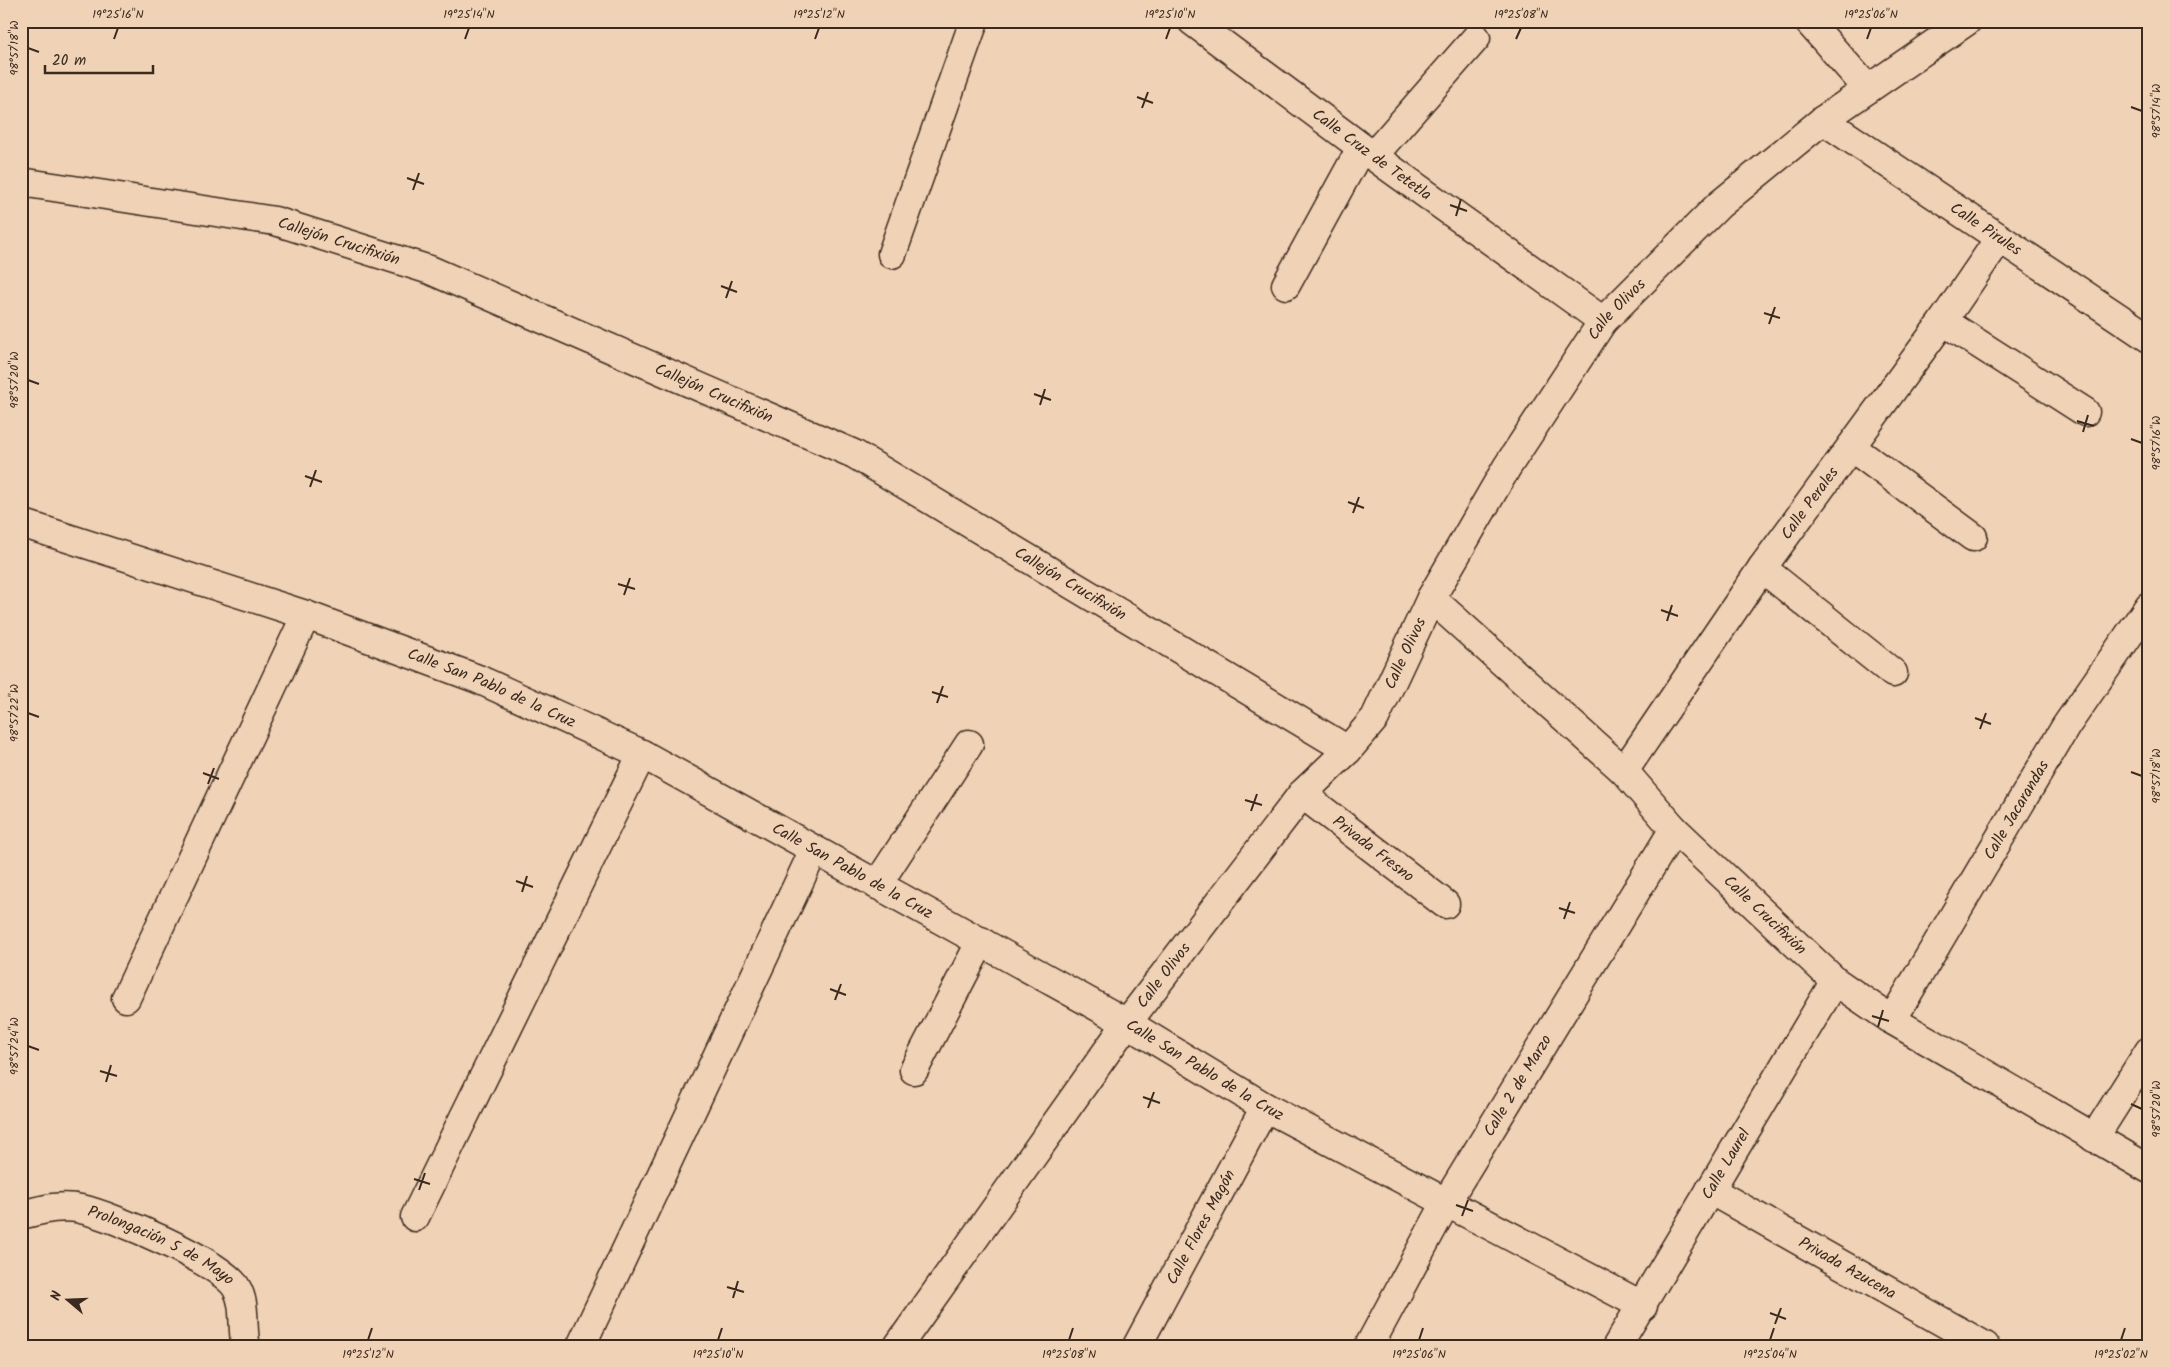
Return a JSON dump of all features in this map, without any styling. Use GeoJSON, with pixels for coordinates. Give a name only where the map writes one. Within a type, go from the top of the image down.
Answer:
{"type":"FeatureCollection","features":[{"type":"Feature","properties":{"kind":"street"},"geometry":{"type":"LineString","coordinates":[[892,254],[974,21]]}},
{"type":"Feature","properties":{"kind":"street","name":"Calle Cruz de Tetetla"},"geometry":{"type":"LineString","coordinates":[[1192,21],[1367,152],[1603,320]]}},
{"type":"Feature","properties":{"kind":"street"},"geometry":{"type":"LineString","coordinates":[[1808,21],[1868,89]]}},
{"type":"Feature","properties":{"kind":"street","name":"Calle Olivos"},"geometry":{"type":"LineString","coordinates":[[898,1346],[1127,1022],[1302,794],[1348,750],[1375,718],[1430,598],[1507,467],[1603,320],[1719,205],[1823,120],[1967,21]]}},
{"type":"Feature","properties":{"kind":"street"},"geometry":{"type":"LineString","coordinates":[[1286,285],[1367,152],[1476,38]]}},
{"type":"Feature","properties":{"kind":"street","name":"Calle Pirules"},"geometry":{"type":"LineString","coordinates":[[1823,120],[2149,338]]}},
{"type":"Feature","properties":{"kind":"street","name":"Callejón Crucifixión"},"geometry":{"type":"LineString","coordinates":[[21,182],[275,221],[430,270],[854,454],[1348,750]]}},
{"type":"Feature","properties":{"kind":"street","name":"Calle Perales"},"geometry":{"type":"LineString","coordinates":[[1624,770],[1762,568],[1943,320],[1999,239]]}},
{"type":"Feature","properties":{"kind":"street"},"geometry":{"type":"LineString","coordinates":[[1943,320],[2085,412]]}},
{"type":"Feature","properties":{"kind":"street"},"geometry":{"type":"LineString","coordinates":[[1851,447],[1972,536]]}},
{"type":"Feature","properties":{"kind":"street","name":"Calle San Pablo de la Cruz"},"geometry":{"type":"LineString","coordinates":[[21,523],[306,615],[478,679],[642,754],[1127,1022],[1265,1107],[1642,1306]]}},
{"type":"Feature","properties":{"kind":"street"},"geometry":{"type":"LineString","coordinates":[[1762,568],[1893,673]]}},
{"type":"Feature","properties":{"kind":"street","name":"Calle Crucifixión"},"geometry":{"type":"LineString","coordinates":[[1430,598],[1624,770],[1674,829],[1835,982],[1892,1020],[2149,1169]]}},
{"type":"Feature","properties":{"kind":"street","name":"Calle Jacarandas"},"geometry":{"type":"LineString","coordinates":[[1892,1020],[2066,726],[2149,606]]}},
{"type":"Feature","properties":{"kind":"street"},"geometry":{"type":"LineString","coordinates":[[126,998],[306,615]]}},
{"type":"Feature","properties":{"kind":"street"},"geometry":{"type":"LineString","coordinates":[[877,885],[969,744]]}},
{"type":"Feature","properties":{"kind":"street"},"geometry":{"type":"LineString","coordinates":[[415,1217],[642,754]]}},
{"type":"Feature","properties":{"kind":"street","name":"Privada Fresno"},"geometry":{"type":"LineString","coordinates":[[1302,794],[1445,904]]}},
{"type":"Feature","properties":{"kind":"street","name":"Calle 2 de Marzo"},"geometry":{"type":"LineString","coordinates":[[1369,1346],[1446,1201],[1674,829]]}},
{"type":"Feature","properties":{"kind":"street"},"geometry":{"type":"LineString","coordinates":[[581,1346],[814,850]]}},
{"type":"Feature","properties":{"kind":"street"},"geometry":{"type":"LineString","coordinates":[[914,1070],[981,940]]}},
{"type":"Feature","properties":{"kind":"street","name":"Calle Laurel"},"geometry":{"type":"LineString","coordinates":[[1627,1342],[1642,1306],[1835,982]]}},
{"type":"Feature","properties":{"kind":"street"},"geometry":{"type":"LineString","coordinates":[[2094,1138],[2149,1051]]}},
{"type":"Feature","properties":{"kind":"street","name":"Calle Flores Magón"},"geometry":{"type":"LineString","coordinates":[[1137,1346],[1265,1107]]}},
{"type":"Feature","properties":{"kind":"street","name":"Privada Azucena"},"geometry":{"type":"LineString","coordinates":[[1710,1190],[1985,1346]]}},
{"type":"Feature","properties":{"kind":"street","name":"Prolongación 5 de Mayo"},"geometry":{"type":"LineString","coordinates":[[21,1215],[50,1207],[80,1209],[112,1219],[206,1261],[234,1285],[243,1299],[246,1346]]}}]}
